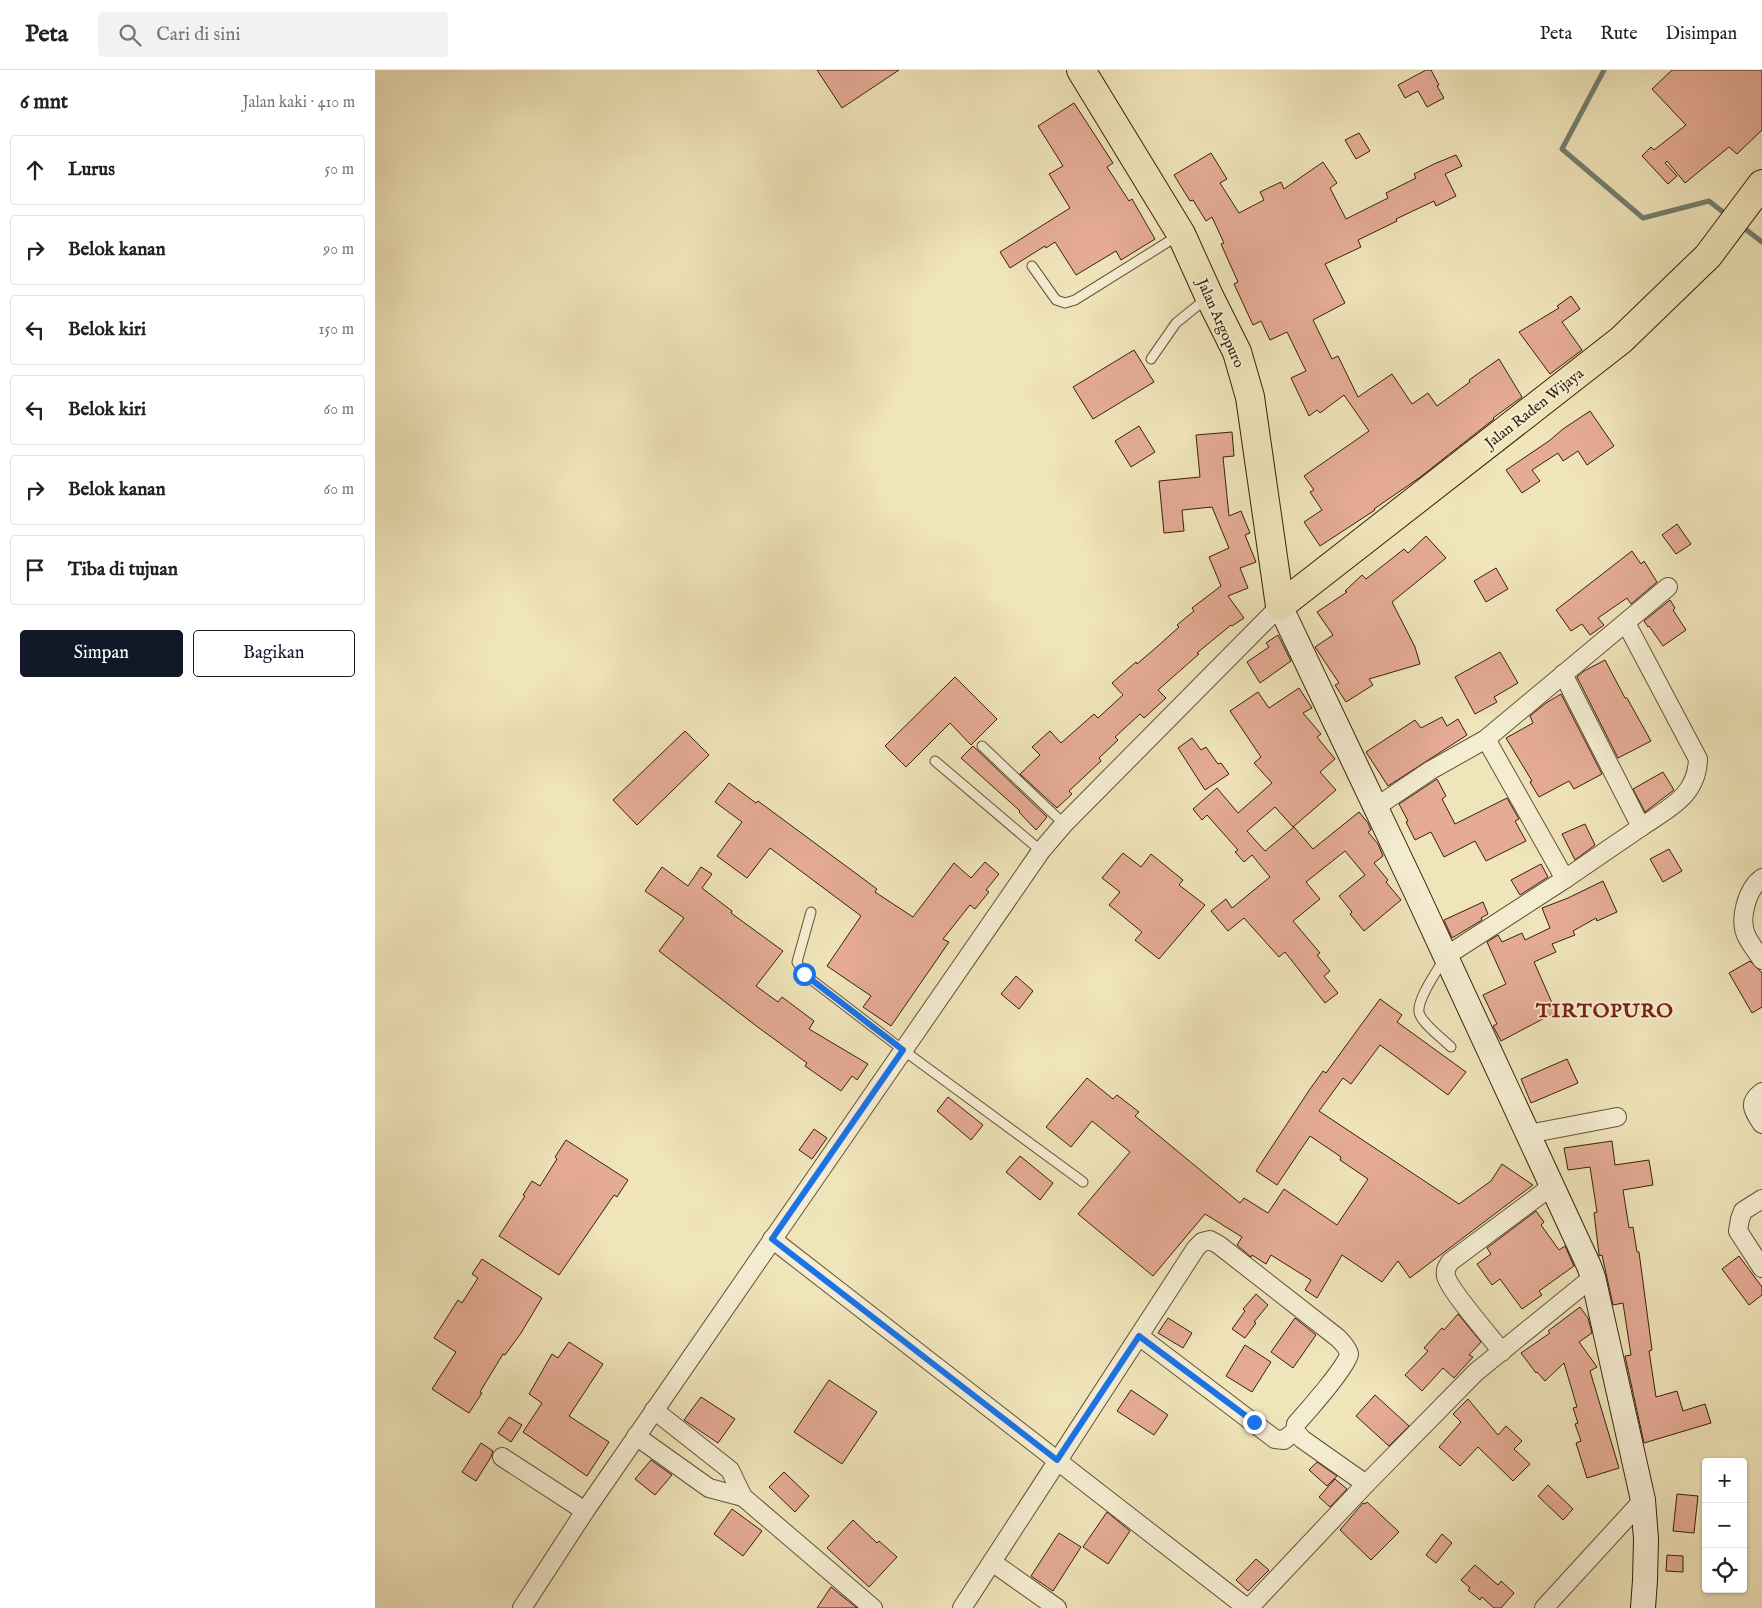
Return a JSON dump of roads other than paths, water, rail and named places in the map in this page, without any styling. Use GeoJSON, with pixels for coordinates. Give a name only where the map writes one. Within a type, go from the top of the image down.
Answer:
{"type":"FeatureCollection","features":[{"type":"Feature","properties":{"kind":"highway","name":"Jalan Argopuro"},"geometry":{"type":"LineString","coordinates":[[1081,70],[1181,234],[1237,352],[1251,396],[1280,606]]}},
{"type":"Feature","properties":{"kind":"highway","name":"Jalan Raden Wijaya"},"geometry":{"type":"LineString","coordinates":[[1280,606],[1621,340],[1708,256],[1762,184]]}},
{"type":"Feature","properties":{"kind":"street"},"geometry":{"type":"LineString","coordinates":[[1376,807],[1431,770],[1486,739],[1668,587]]}},
{"type":"Feature","properties":{"kind":"street"},"geometry":{"type":"LineString","coordinates":[[522,1608],[636,1436],[1041,851],[1065,824],[1280,606],[1446,956],[1593,1277],[1643,1500],[1646,1539],[1643,1608]]}},
{"type":"Feature","properties":{"kind":"street"},"geometry":{"type":"LineString","coordinates":[[1446,956],[1565,879],[1684,797],[1694,782],[1698,772],[1698,759],[1625,623]]}},
{"type":"Feature","properties":{"kind":"street"},"geometry":{"type":"LineString","coordinates":[[1563,674],[1641,827]]}},
{"type":"Feature","properties":{"kind":"street"},"geometry":{"type":"LineString","coordinates":[[1486,739],[1565,879]]}},
{"type":"Feature","properties":{"kind":"street"},"geometry":{"type":"LineString","coordinates":[[1762,878],[1757,882],[1750,894],[1743,922],[1746,936],[1762,960]]}},
{"type":"Feature","properties":{"kind":"street"},"geometry":{"type":"LineString","coordinates":[[1762,1092],[1752,1102],[1753,1110],[1762,1124]]}},
{"type":"Feature","properties":{"kind":"street"},"geometry":{"type":"LineString","coordinates":[[1528,1134],[1617,1117]]}},
{"type":"Feature","properties":{"kind":"street"},"geometry":{"type":"LineString","coordinates":[[1502,1352],[1452,1287],[1446,1275],[1446,1268],[1451,1262],[1552,1186]]}},
{"type":"Feature","properties":{"kind":"street"},"geometry":{"type":"LineString","coordinates":[[1762,1199],[1743,1211],[1739,1219],[1738,1231],[1762,1268]]}},
{"type":"Feature","properties":{"kind":"street"},"geometry":{"type":"LineString","coordinates":[[772,1239],[1248,1608],[1476,1372],[1593,1277]]}},
{"type":"Feature","properties":{"kind":"street"},"geometry":{"type":"LineString","coordinates":[[962,1608],[1196,1248],[1202,1242],[1209,1240],[1219,1246],[1338,1338],[1345,1345],[1349,1354],[1347,1362],[1296,1424],[1295,1431],[1285,1440],[1275,1439],[1139,1336]]}},
{"type":"Feature","properties":{"kind":"street"},"geometry":{"type":"LineString","coordinates":[[654,1410],[730,1470],[743,1498]]}},
{"type":"Feature","properties":{"kind":"street"},"geometry":{"type":"LineString","coordinates":[[1295,1431],[1302,1439],[1366,1484]]}},
{"type":"Feature","properties":{"kind":"street"},"geometry":{"type":"LineString","coordinates":[[636,1436],[709,1488],[743,1498],[873,1608]]}},
{"type":"Feature","properties":{"kind":"street"},"geometry":{"type":"LineString","coordinates":[[502,1457],[585,1511]]}},
{"type":"Feature","properties":{"kind":"street"},"geometry":{"type":"LineString","coordinates":[[1544,1608],[1643,1500]]}},
{"type":"Feature","properties":{"kind":"street"},"geometry":{"type":"LineString","coordinates":[[992,1562],[1057,1608]]}},
{"type":"Feature","properties":{"kind":"lane"},"geometry":{"type":"LineString","coordinates":[[1032,266],[1056,300],[1065,303],[1075,300],[1181,234]]}},
{"type":"Feature","properties":{"kind":"lane"},"geometry":{"type":"LineString","coordinates":[[1151,359],[1176,323],[1209,296]]}},
{"type":"Feature","properties":{"kind":"lane"},"geometry":{"type":"LineString","coordinates":[[982,746],[1065,824]]}},
{"type":"Feature","properties":{"kind":"lane"},"geometry":{"type":"LineString","coordinates":[[935,761],[1041,851]]}},
{"type":"Feature","properties":{"kind":"lane"},"geometry":{"type":"LineString","coordinates":[[811,912],[797,962],[804,974],[903,1050],[1083,1182]]}},
{"type":"Feature","properties":{"kind":"lane"},"geometry":{"type":"LineString","coordinates":[[1446,956],[1419,1003],[1419,1013],[1424,1021],[1451,1047]]}},
{"type":"Feature","properties":{"kind":"waterway"},"geometry":{"type":"LineString","coordinates":[[1604,70],[1562,149],[1643,218],[1709,201],[1728,216]]}},
{"type":"Feature","properties":{"kind":"waterway"},"geometry":{"type":"LineString","coordinates":[[1740,225],[1762,242]]}},
{"type":"Feature","properties":{"kind":"district","name":"TIRTOPURO"},"geometry":{"type":"Point","coordinates":[1605,1010]}}]}
